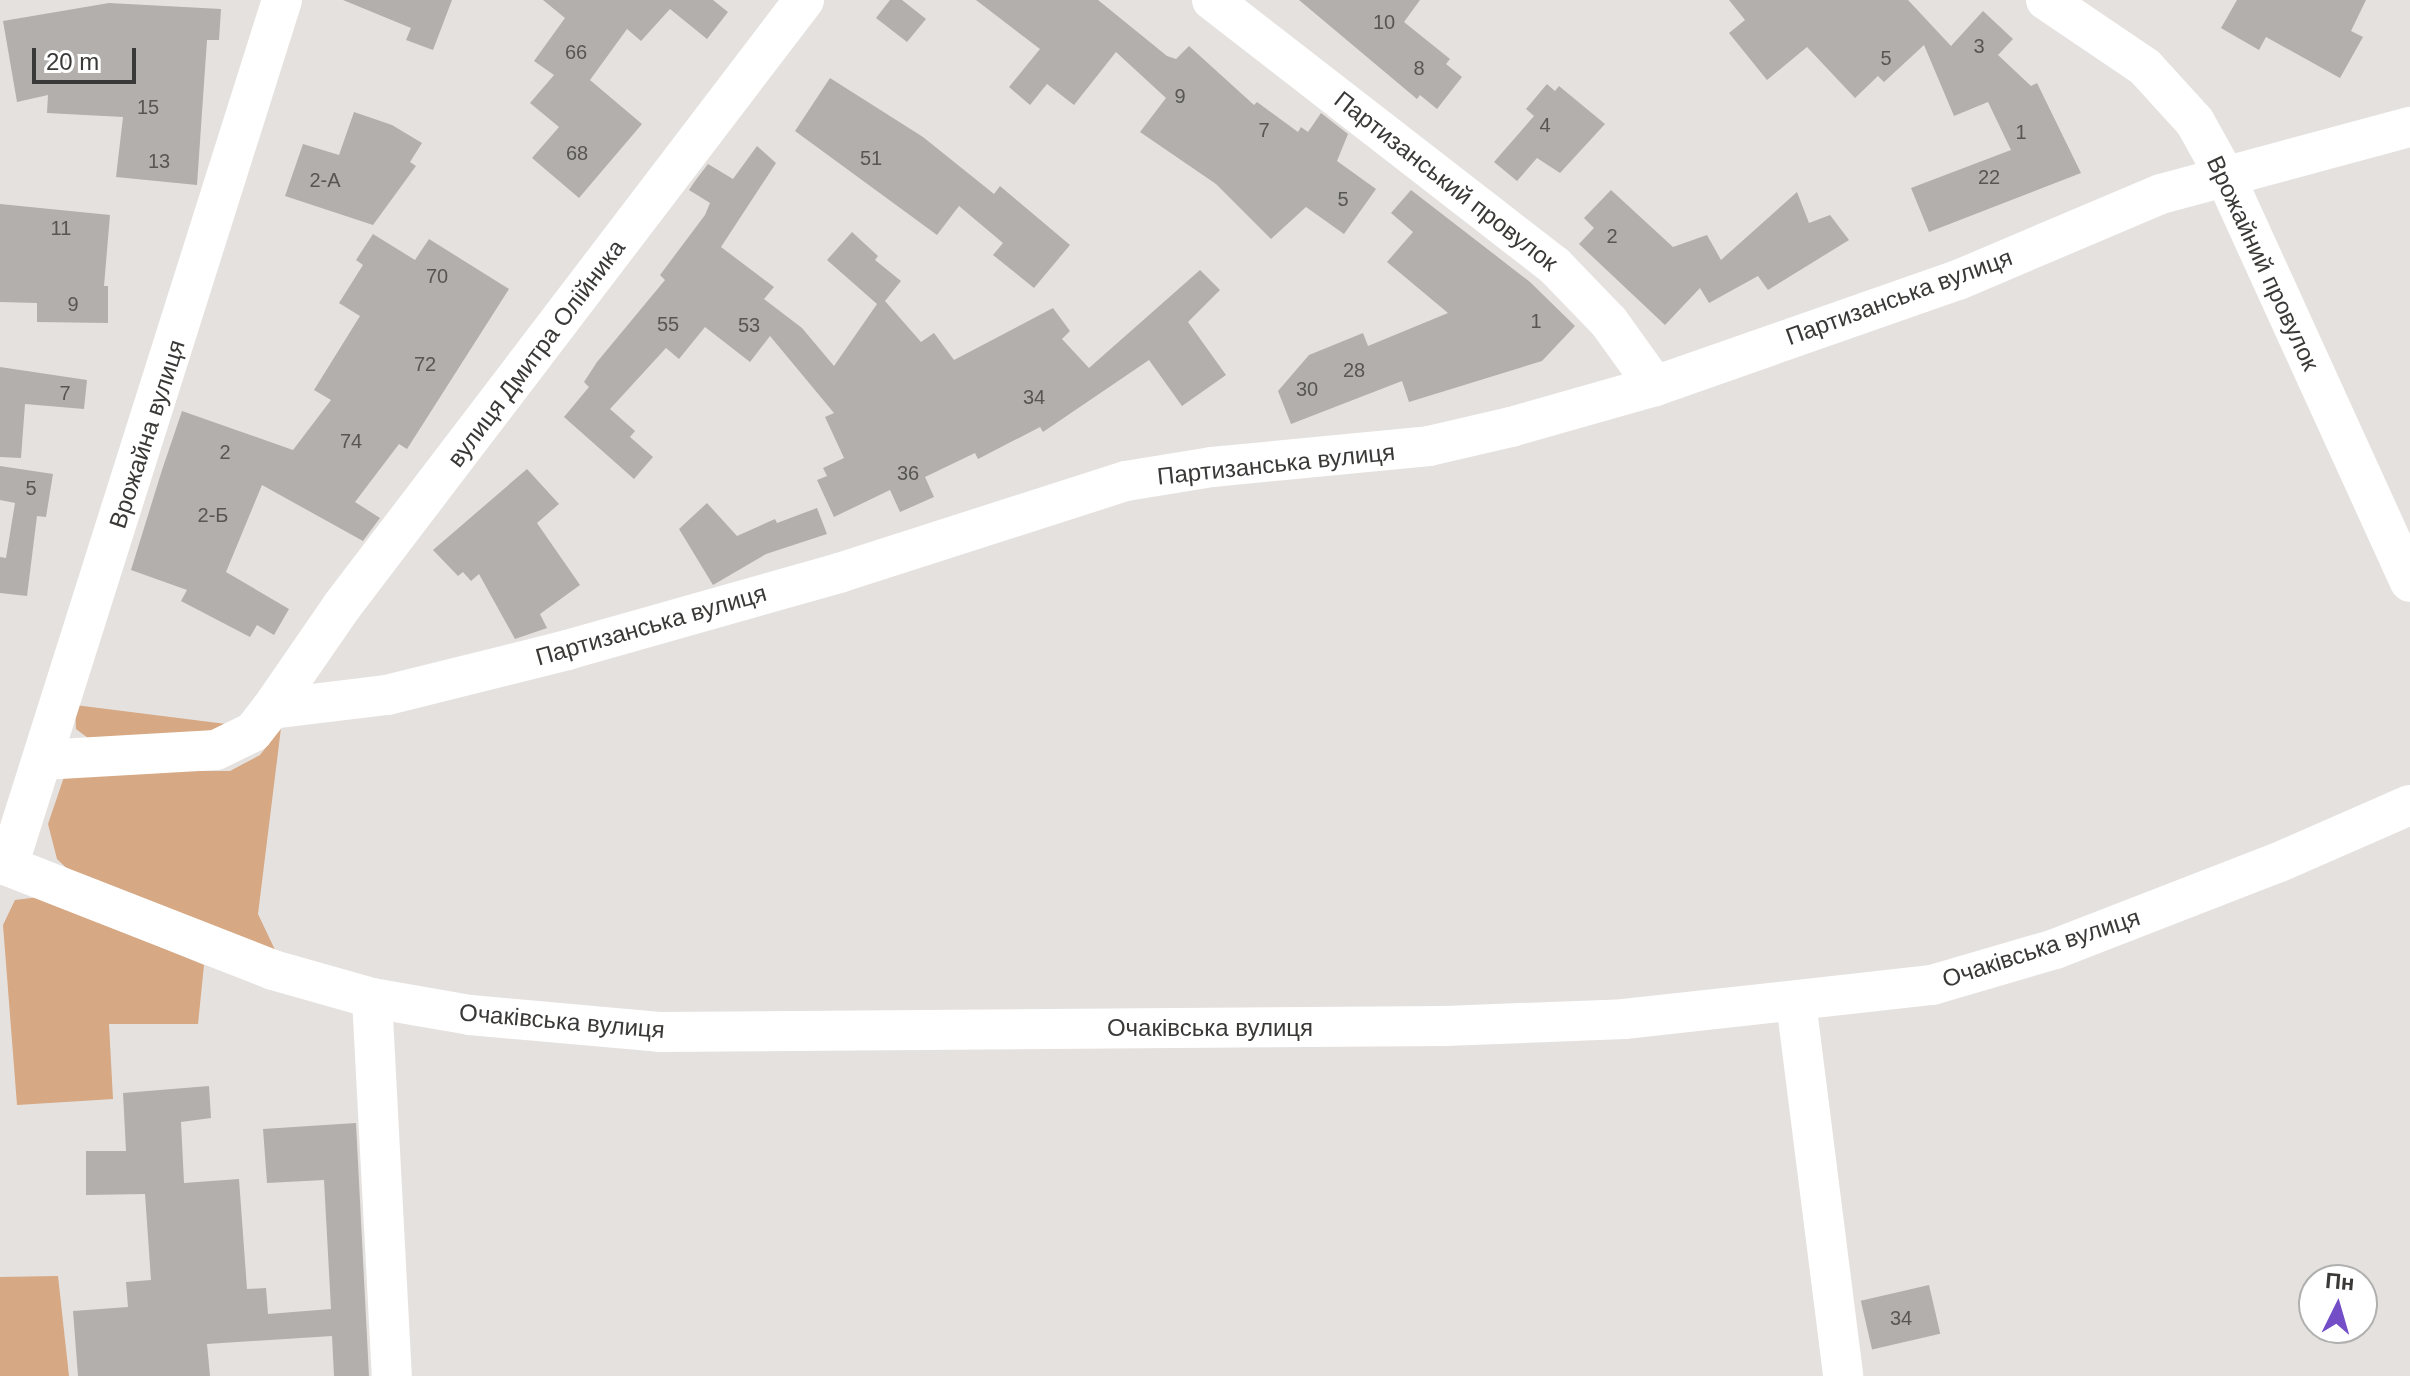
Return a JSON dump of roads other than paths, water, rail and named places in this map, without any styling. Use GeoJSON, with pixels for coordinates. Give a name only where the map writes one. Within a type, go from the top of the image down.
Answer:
{"type":"FeatureCollection","features":[{"type":"Feature","properties":{"kind":"street","name":"Врожайна вулиця"},"geometry":{"type":"LineString","coordinates":[[4,864],[42,760],[282,0]]}},
{"type":"Feature","properties":{"kind":"street","name":"вулиця Дмитра Олійника"},"geometry":{"type":"LineString","coordinates":[[271,709],[342,606],[804,0]]}},
{"type":"Feature","properties":{"kind":"street","name":"Партизанський провулок"},"geometry":{"type":"LineString","coordinates":[[1212,0],[1554,265],[1609,322],[1655,386]]}},
{"type":"Feature","properties":{"kind":"street","name":"Врожайний провулок"},"geometry":{"type":"LineString","coordinates":[[2046,0],[2119,47],[2174,94],[2224,174],[2410,582]]}},
{"type":"Feature","properties":{"kind":"street","name":"Партизанська вулиця"},"geometry":{"type":"LineString","coordinates":[[271,709],[387,695],[567,650],[839,573],[1126,481],[1212,467],[1429,446],[1655,386],[1958,280],[2161,194],[2224,174],[2410,127]]}},
{"type":"Feature","properties":{"kind":"street"},"geometry":{"type":"LineString","coordinates":[[42,760],[216,750],[253,732],[271,709]]}},
{"type":"Feature","properties":{"kind":"street","name":"Очаківська вулиця"},"geometry":{"type":"LineString","coordinates":[[4,864],[273,970],[372,998],[470,1015],[659,1032],[1445,1026],[1624,1019],[1932,985],[2055,949],[2277,863],[2410,805]]}},
{"type":"Feature","properties":{"kind":"street"},"geometry":{"type":"LineString","coordinates":[[372,998],[392,1376]]}},
{"type":"Feature","properties":{"kind":"street"},"geometry":{"type":"LineString","coordinates":[[1796,1002],[1843,1376]]}}]}
